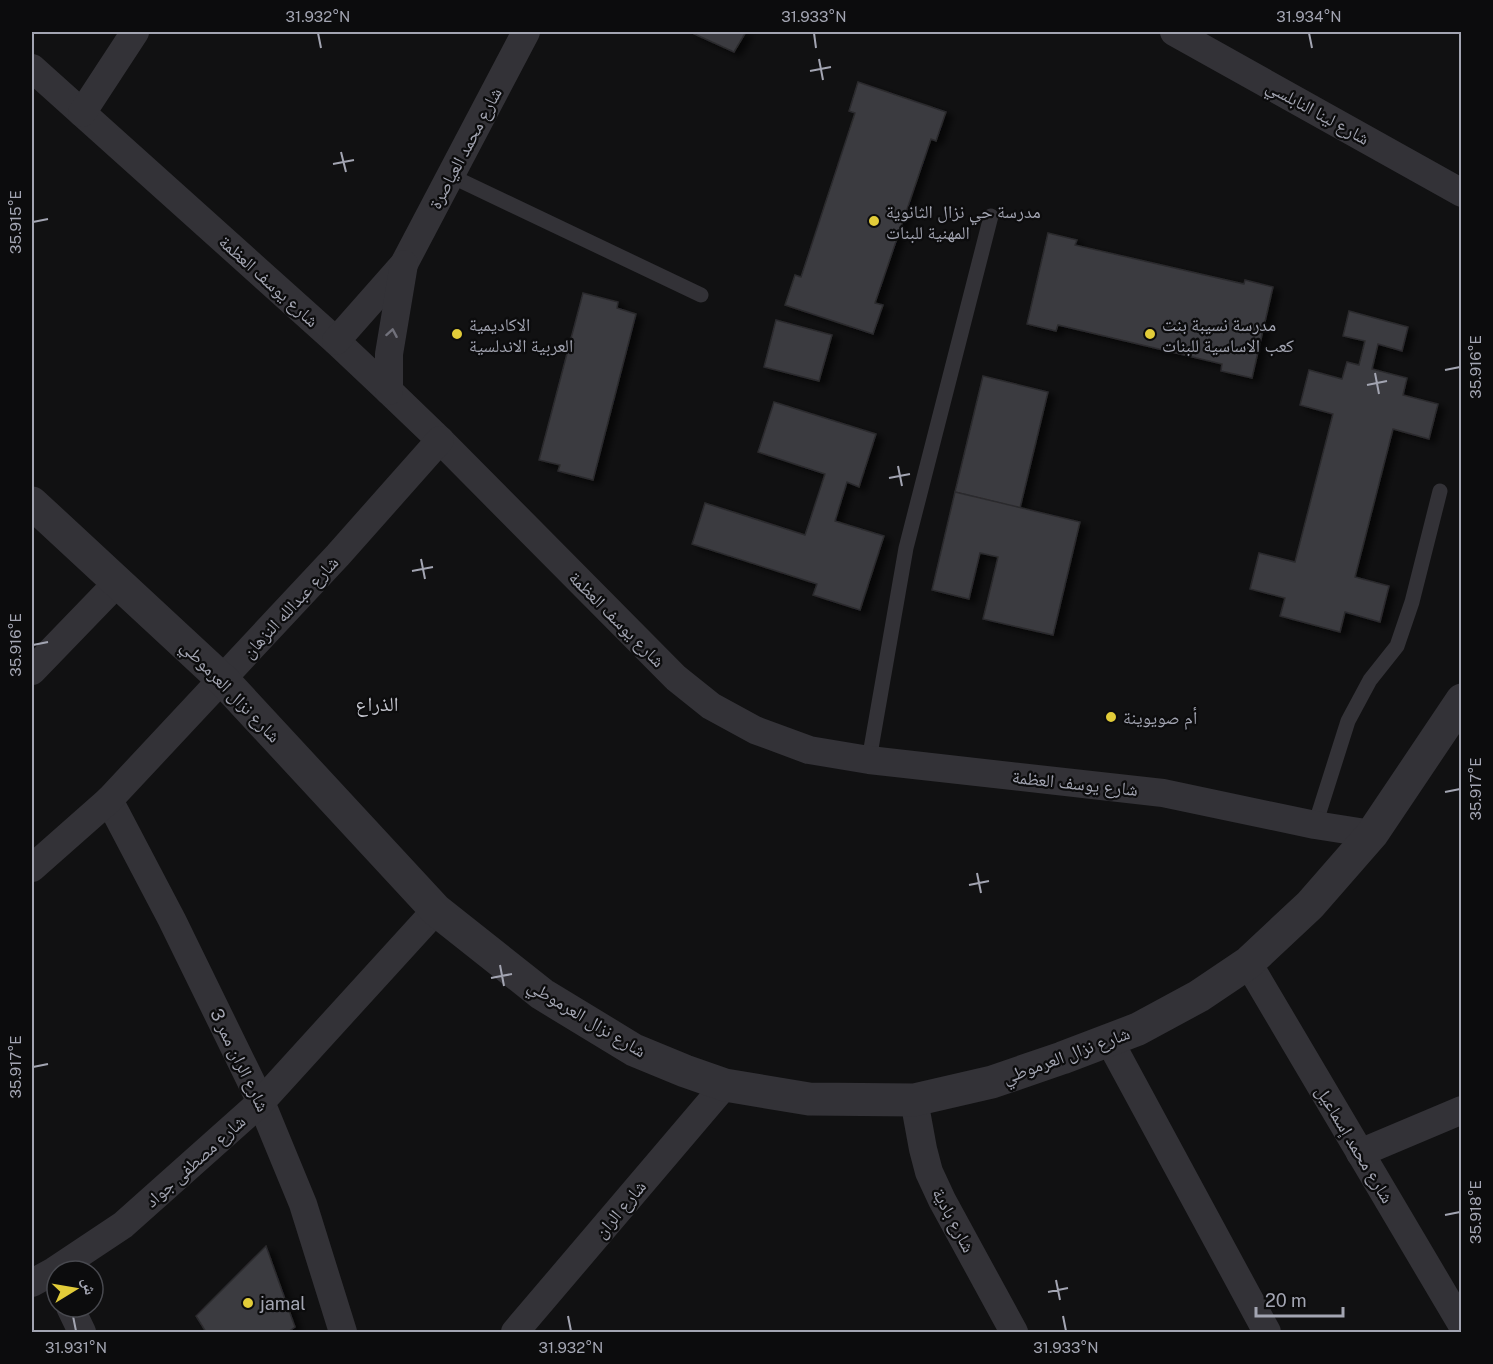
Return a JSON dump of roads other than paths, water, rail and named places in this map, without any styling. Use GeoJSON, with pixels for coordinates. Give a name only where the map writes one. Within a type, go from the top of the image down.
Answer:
{"type":"FeatureCollection","features":[{"type":"Feature","properties":{"kind":"street"},"geometry":{"type":"LineString","coordinates":[[82,113],[135,32]]}},
{"type":"Feature","properties":{"kind":"street","name":"شارع محمد العياصرة"},"geometry":{"type":"LineString","coordinates":[[336,341],[404,264],[526,32]]}},
{"type":"Feature","properties":{"kind":"street","name":"شارع لينا النابلسي"},"geometry":{"type":"LineString","coordinates":[[1174,32],[1461,193]]}},
{"type":"Feature","properties":{"kind":"street","name":"شارع يوسف العظمة"},"geometry":{"type":"LineString","coordinates":[[32,68],[336,341],[440,440],[676,678],[711,706],[754,730],[809,750],[869,760],[1163,793],[1315,825],[1372,834]]}},
{"type":"Feature","properties":{"kind":"street","name":"شارع محمد العياصرة"},"geometry":{"type":"LineString","coordinates":[[389,391],[389,354],[404,264]]}},
{"type":"Feature","properties":{"kind":"street","name":"شارع عبدالله النزهان"},"geometry":{"type":"LineString","coordinates":[[32,868],[109,800],[338,555],[440,440]]}},
{"type":"Feature","properties":{"kind":"street","name":"شارع نزال العرموطي"},"geometry":{"type":"LineString","coordinates":[[32,503],[223,680],[436,910],[542,994],[624,1044],[685,1071],[725,1085],[809,1099],[914,1100],[992,1082],[1138,1029],[1199,996],[1248,963],[1310,905],[1372,834],[1461,700]]}},
{"type":"Feature","properties":{"kind":"street"},"geometry":{"type":"LineString","coordinates":[[32,671],[118,582]]}},
{"type":"Feature","properties":{"kind":"street","name":"شارع الران ممر 3"},"geometry":{"type":"LineString","coordinates":[[109,800],[172,920],[261,1102],[303,1204],[343,1332]]}},
{"type":"Feature","properties":{"kind":"street","name":"شارع مصطفى جواد"},"geometry":{"type":"LineString","coordinates":[[74,1259],[123,1225],[261,1102],[436,910]]}},
{"type":"Feature","properties":{"kind":"street","name":"شارع محمد إسماعيل"},"geometry":{"type":"LineString","coordinates":[[1248,963],[1461,1325]]}},
{"type":"Feature","properties":{"kind":"street"},"geometry":{"type":"LineString","coordinates":[[1109,1040],[1267,1332]]}},
{"type":"Feature","properties":{"kind":"street","name":"شارع الران"},"geometry":{"type":"LineString","coordinates":[[515,1332],[725,1085]]}},
{"type":"Feature","properties":{"kind":"street","name":"شارع بادية"},"geometry":{"type":"LineString","coordinates":[[914,1100],[929,1172],[1014,1332]]}},
{"type":"Feature","properties":{"kind":"street"},"geometry":{"type":"LineString","coordinates":[[1360,1153],[1461,1110]]}},
{"type":"Feature","properties":{"kind":"lane"},"geometry":{"type":"LineString","coordinates":[[451,176],[701,295]]}},
{"type":"Feature","properties":{"kind":"lane"},"geometry":{"type":"LineString","coordinates":[[869,760],[906,548],[991,216]]}},
{"type":"Feature","properties":{"kind":"lane"},"geometry":{"type":"LineString","coordinates":[[1315,825],[1348,721],[1370,680],[1397,646],[1412,602],[1440,491]]}},
{"type":"Feature","properties":{"kind":"place","name":"مدرسة حي نزال الثانوية المهنية للبنات"},"geometry":{"type":"Point","coordinates":[874,221]}},
{"type":"Feature","properties":{"kind":"place","name":"الاكاديمية العربية الاندلسية"},"geometry":{"type":"Point","coordinates":[457,334]}},
{"type":"Feature","properties":{"kind":"place","name":"مدرسة نسيبة بنت كعب الاساسية للبنات"},"geometry":{"type":"Point","coordinates":[1150,334]}},
{"type":"Feature","properties":{"kind":"place","name":"أم صويوينة"},"geometry":{"type":"Point","coordinates":[1111,717]}},
{"type":"Feature","properties":{"kind":"place","name":"jamal"},"geometry":{"type":"Point","coordinates":[248,1303]}},
{"type":"Feature","properties":{"kind":"district","name":"الذراع"},"geometry":{"type":"Point","coordinates":[377,704]}}]}
